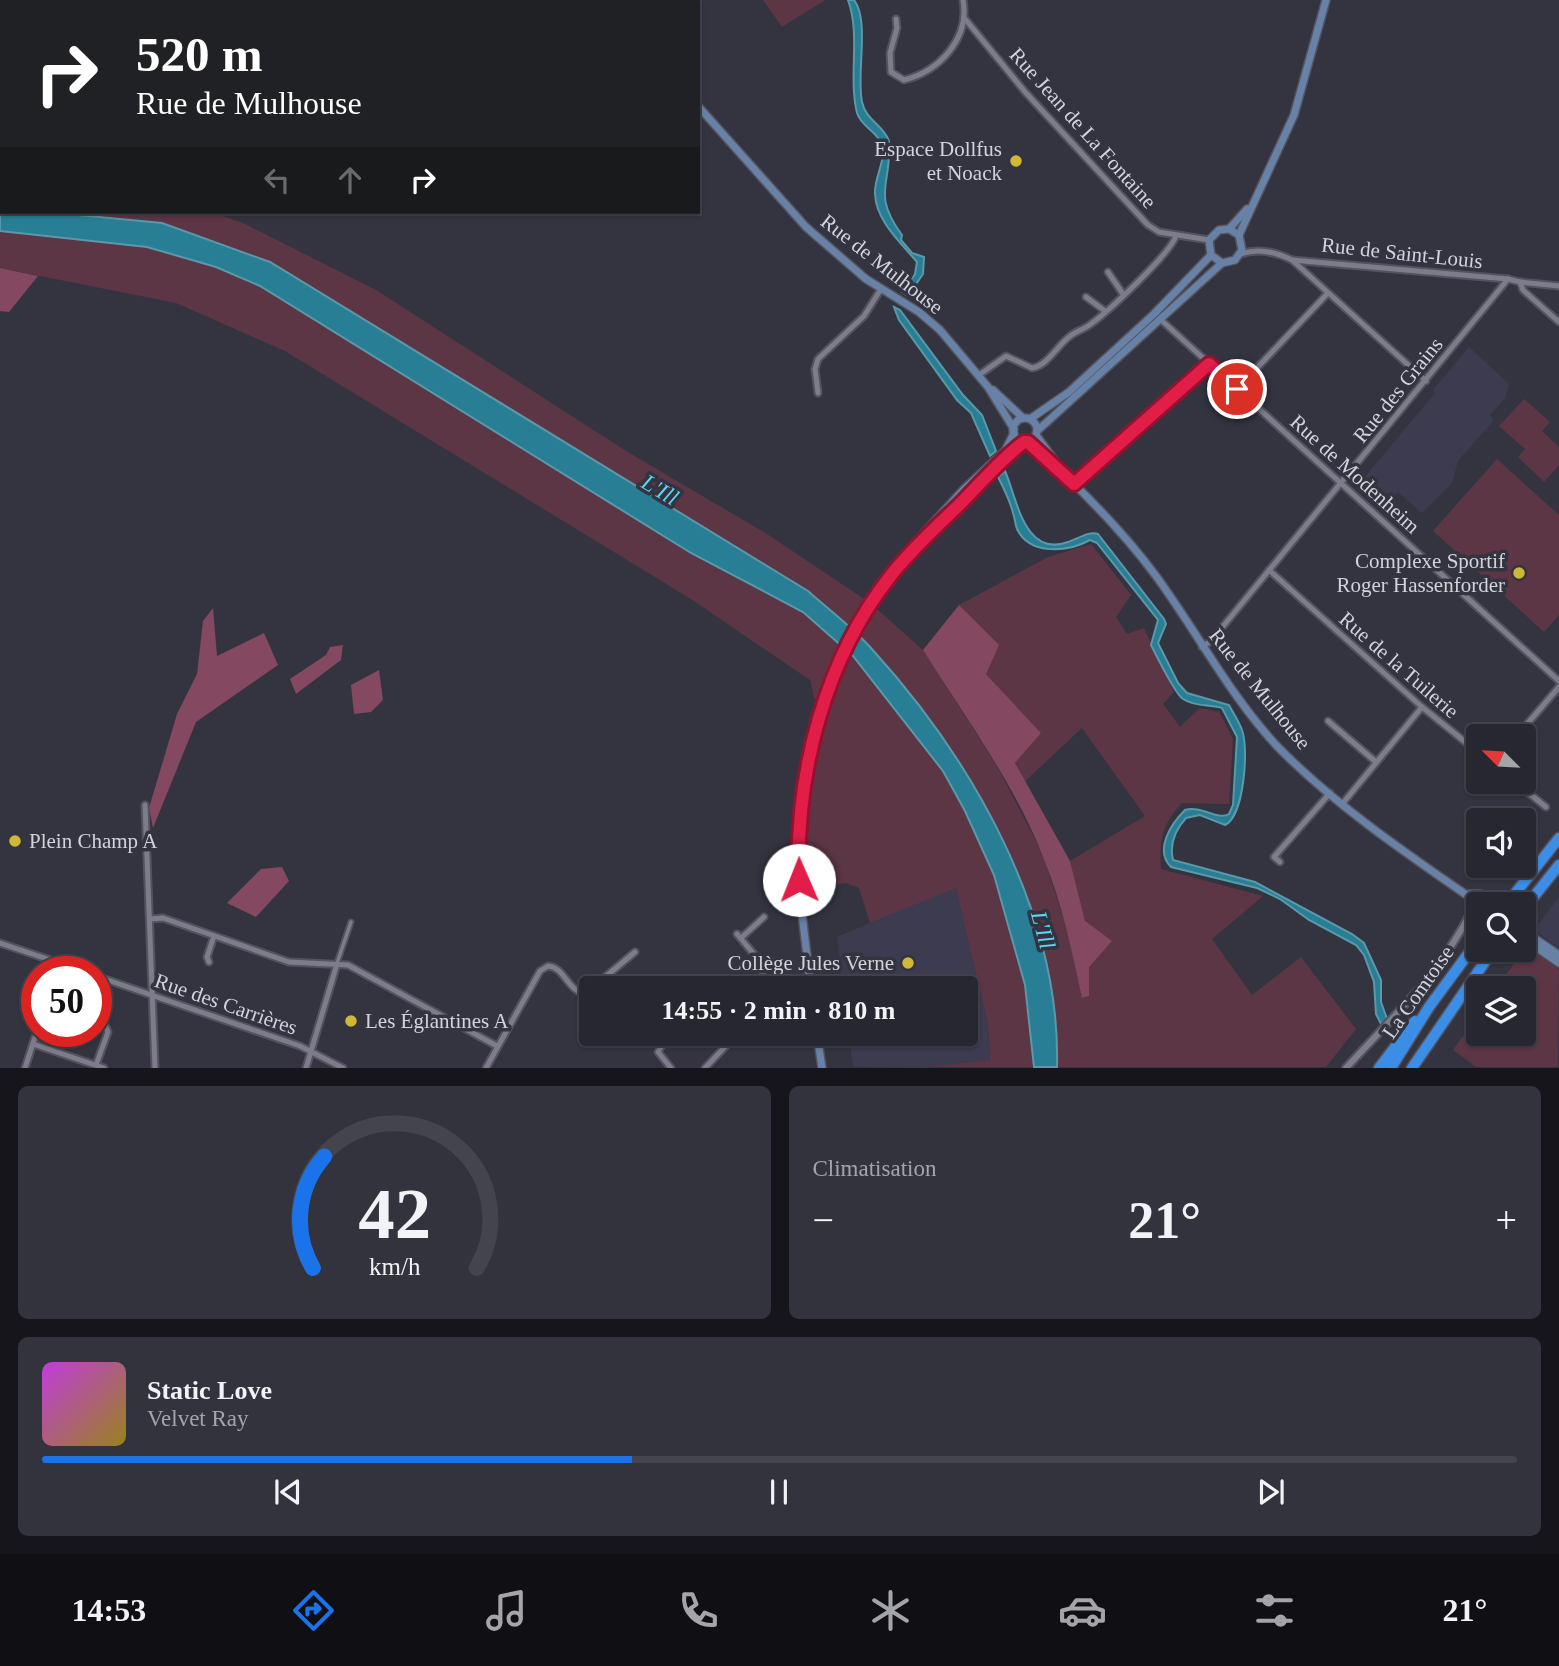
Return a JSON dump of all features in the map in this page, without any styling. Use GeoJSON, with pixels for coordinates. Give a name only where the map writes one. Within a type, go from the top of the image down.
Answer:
{"type":"FeatureCollection","features":[{"type":"Feature","properties":{"kind":"highway"},"geometry":{"type":"LineString","coordinates":[[1516,892],[1559,838]]}},
{"type":"Feature","properties":{"kind":"highway"},"geometry":{"type":"LineString","coordinates":[[1536,894],[1559,865]]}},
{"type":"Feature","properties":{"kind":"highway","name":"La Comtoise"},"geometry":{"type":"LineString","coordinates":[[1391,1068],[1429,1007],[1466,957]]}},
{"type":"Feature","properties":{"kind":"highway","name":"La Comtoise"},"geometry":{"type":"LineString","coordinates":[[1412,1068],[1485,962]]}},
{"type":"Feature","properties":{"kind":"highway"},"geometry":{"type":"LineString","coordinates":[[1379,1068],[1402,1034],[1429,1007]]}},
{"type":"Feature","properties":{"kind":"main road"},"geometry":{"type":"LineString","coordinates":[[1002,458],[1014,431],[1027,419],[1069,392],[1222,263],[1231,262],[1244,250],[1239,235],[1294,115],[1326,0]]}},
{"type":"Feature","properties":{"kind":"main road","name":"Rue de Mulhouse"},"geometry":{"type":"LineString","coordinates":[[700,108],[806,227],[881,289],[906,303],[936,327],[979,375],[1014,431],[1059,468],[1140,555],[1202,647],[1276,744],[1330,793],[1466,895]]}},
{"type":"Feature","properties":{"kind":"main road"},"geometry":{"type":"LineString","coordinates":[[1222,263],[1211,255],[1209,240],[1215,232],[1229,229],[1252,203]]}},
{"type":"Feature","properties":{"kind":"main road"},"geometry":{"type":"LineString","coordinates":[[1229,229],[1239,235]]}},
{"type":"Feature","properties":{"kind":"main road"},"geometry":{"type":"LineString","coordinates":[[809,976],[799,889],[799,835],[804,785],[819,721],[832,683],[870,607],[908,555],[993,467],[1037,433],[1157,317],[1211,255]]}},
{"type":"Feature","properties":{"kind":"main road","name":"Rue de Mulhouse"},"geometry":{"type":"LineString","coordinates":[[988,387],[1027,419],[1059,468]]}},
{"type":"Feature","properties":{"kind":"main road"},"geometry":{"type":"LineString","coordinates":[[1536,939],[1559,955]]}},
{"type":"Feature","properties":{"kind":"main road"},"geometry":{"type":"LineString","coordinates":[[1536,947],[1559,963]]}},
{"type":"Feature","properties":{"kind":"main road"},"geometry":{"type":"LineString","coordinates":[[819,1046],[822,1068]]}},
{"type":"Feature","properties":{"kind":"street"},"geometry":{"type":"LineString","coordinates":[[896,19],[889,62],[891,72],[904,80],[942,58],[958,40],[966,20],[963,0]]}},
{"type":"Feature","properties":{"kind":"street","name":"Rue Jean de La Fontaine"},"geometry":{"type":"LineString","coordinates":[[966,20],[1000,58],[1026,93],[1148,225],[1176,236],[1209,240]]}},
{"type":"Feature","properties":{"kind":"street"},"geometry":{"type":"LineString","coordinates":[[979,375],[1006,356],[1036,368],[1069,337],[1088,326],[1105,311],[1168,249],[1176,236]]}},
{"type":"Feature","properties":{"kind":"street","name":"Rue de Saint-Louis"},"geometry":{"type":"LineString","coordinates":[[1244,250],[1272,253],[1292,260],[1559,286]]}},
{"type":"Feature","properties":{"kind":"street"},"geometry":{"type":"LineString","coordinates":[[1292,260],[1426,381]]}},
{"type":"Feature","properties":{"kind":"street"},"geometry":{"type":"LineString","coordinates":[[1108,272],[1123,293]]}},
{"type":"Feature","properties":{"kind":"street","name":"Rue des Grains"},"geometry":{"type":"LineString","coordinates":[[1202,647],[1211,641],[1508,279]]}},
{"type":"Feature","properties":{"kind":"street"},"geometry":{"type":"LineString","coordinates":[[1520,282],[1523,290],[1559,322]]}},
{"type":"Feature","properties":{"kind":"street"},"geometry":{"type":"LineString","coordinates":[[818,393],[815,369],[818,359],[864,316],[881,289]]}},
{"type":"Feature","properties":{"kind":"street"},"geometry":{"type":"LineString","coordinates":[[1237,389],[1328,293]]}},
{"type":"Feature","properties":{"kind":"street"},"geometry":{"type":"LineString","coordinates":[[1086,297],[1105,311]]}},
{"type":"Feature","properties":{"kind":"street","name":"Rue de Modenheim"},"geometry":{"type":"LineString","coordinates":[[1157,317],[1559,681]]}},
{"type":"Feature","properties":{"kind":"street"},"geometry":{"type":"LineString","coordinates":[[1074,484],[1209,364]]}},
{"type":"Feature","properties":{"kind":"street","name":"Rue de la Tuilerie"},"geometry":{"type":"LineString","coordinates":[[1269,570],[1422,707],[1466,743]]}},
{"type":"Feature","properties":{"kind":"street"},"geometry":{"type":"LineString","coordinates":[[1527,724],[1559,687]]}},
{"type":"Feature","properties":{"kind":"street"},"geometry":{"type":"LineString","coordinates":[[1343,803],[1422,707]]}},
{"type":"Feature","properties":{"kind":"street"},"geometry":{"type":"LineString","coordinates":[[1328,721],[1376,762]]}},
{"type":"Feature","properties":{"kind":"street"},"geometry":{"type":"LineString","coordinates":[[1280,862],[1274,857],[1330,793]]}},
{"type":"Feature","properties":{"kind":"street"},"geometry":{"type":"LineString","coordinates":[[1529,794],[1546,807]]}},
{"type":"Feature","properties":{"kind":"street"},"geometry":{"type":"LineString","coordinates":[[145,805],[155,1068]]}},
{"type":"Feature","properties":{"kind":"street"},"geometry":{"type":"LineString","coordinates":[[763,976],[758,959],[739,936],[764,917]]}},
{"type":"Feature","properties":{"kind":"street"},"geometry":{"type":"LineString","coordinates":[[150,919],[163,918],[289,962],[337,964],[364,974],[497,1046]]}},
{"type":"Feature","properties":{"kind":"street"},"geometry":{"type":"LineString","coordinates":[[306,1068],[351,922]]}},
{"type":"Feature","properties":{"kind":"street"},"geometry":{"type":"LineString","coordinates":[[1346,1068],[1393,1019],[1466,925]]}},
{"type":"Feature","properties":{"kind":"street"},"geometry":{"type":"LineString","coordinates":[[209,962],[207,957],[214,936]]}},
{"type":"Feature","properties":{"kind":"street"},"geometry":{"type":"LineString","coordinates":[[0,943],[37,956]]}},
{"type":"Feature","properties":{"kind":"street"},"geometry":{"type":"LineString","coordinates":[[486,1068],[540,971],[548,966],[556,968],[575,990],[586,993],[635,952]]}},
{"type":"Feature","properties":{"kind":"street","name":"Rue des Carrières"},"geometry":{"type":"LineString","coordinates":[[112,981],[311,1051],[343,1068]]}},
{"type":"Feature","properties":{"kind":"street"},"geometry":{"type":"LineString","coordinates":[[662,1046],[658,1052],[671,1068]]}},
{"type":"Feature","properties":{"kind":"street"},"geometry":{"type":"LineString","coordinates":[[705,1068],[726,1046]]}},
{"type":"Feature","properties":{"kind":"street"},"geometry":{"type":"LineString","coordinates":[[25,1068],[32,1047]]}},
{"type":"Feature","properties":{"kind":"street"},"geometry":{"type":"LineString","coordinates":[[42,1047],[104,1068]]}},
{"type":"Feature","properties":{"kind":"street"},"geometry":{"type":"LineString","coordinates":[[96,1065],[103,1047]]}},
{"type":"Feature","properties":{"kind":"shaded area"},"geometry":{"type":"Polygon","coordinates":[[[763,0],[825,0],[782,27],[763,0]]]}},
{"type":"Feature","properties":{"kind":"shaded area"},"geometry":{"type":"Polygon","coordinates":[[[0,214],[218,214],[245,224],[376,290],[626,451],[767,534],[870,603],[923,650],[997,766],[1044,857],[1070,940],[1083,998],[1089,996],[1088,961],[1070,861],[1145,816],[1082,728],[1023,783],[1015,763],[1041,733],[986,674],[977,625],[959,605],[1048,557],[1091,544],[1131,595],[1116,617],[1127,634],[1144,628],[1174,692],[1163,704],[1180,727],[1200,708],[1219,712],[1233,739],[1229,804],[1182,803],[1170,818],[1163,833],[1161,869],[1263,896],[1212,939],[1252,995],[1301,957],[1356,1029],[1326,1067],[1057,1067],[1057,1041],[1041,946],[1015,864],[853,632],[843,649],[853,656],[932,755],[962,802],[979,837],[1007,912],[1025,991],[1034,1067],[927,1067],[990,1060],[988,1025],[956,888],[870,923],[859,888],[846,883],[807,891],[805,844],[809,796],[831,703],[814,698],[810,680],[691,599],[285,351],[176,303],[0,268],[0,214]]]}},
{"type":"Feature","properties":{"kind":"shaded area"},"geometry":{"type":"Polygon","coordinates":[[[0,268],[38,276],[9,312],[0,311],[0,268]]]}},
{"type":"Feature","properties":{"kind":"shaded area"},"geometry":{"type":"Polygon","coordinates":[[[1469,347],[1509,384],[1505,398],[1490,415],[1494,420],[1458,461],[1452,483],[1422,513],[1398,492],[1383,507],[1359,484],[1435,393],[1433,390],[1469,347]]]}},
{"type":"Feature","properties":{"kind":"shaded area"},"geometry":{"type":"Polygon","coordinates":[[[1524,399],[1550,422],[1542,431],[1559,447],[1559,465],[1544,482],[1518,457],[1525,449],[1499,426],[1524,399]]]}},
{"type":"Feature","properties":{"kind":"shaded area","name":"Complexe Sportif Roger Hassenforder"},"geometry":{"type":"Polygon","coordinates":[[[1497,459],[1559,515],[1559,615],[1544,632],[1433,531],[1497,459]]]}},
{"type":"Feature","properties":{"kind":"shaded area"},"geometry":{"type":"Polygon","coordinates":[[[959,605],[999,645],[986,674],[1041,733],[1015,763],[1070,861],[1085,921],[1112,941],[1089,967],[1089,996],[1082,998],[1061,910],[1032,831],[1004,778],[923,650],[959,605]]]}},
{"type":"Feature","properties":{"kind":"shaded area"},"geometry":{"type":"Polygon","coordinates":[[[213,608],[217,656],[264,633],[278,665],[196,722],[153,828],[149,808],[177,714],[197,674],[203,621],[213,608]]]}},
{"type":"Feature","properties":{"kind":"shaded area"},"geometry":{"type":"Polygon","coordinates":[[[343,645],[341,660],[296,694],[290,679],[326,655],[330,647],[343,645]]]}},
{"type":"Feature","properties":{"kind":"shaded area"},"geometry":{"type":"Polygon","coordinates":[[[379,670],[383,700],[371,712],[354,714],[351,685],[379,670]]]}},
{"type":"Feature","properties":{"kind":"shaded area"},"geometry":{"type":"Polygon","coordinates":[[[282,867],[289,881],[256,917],[227,903],[261,869],[282,867]]]}},
{"type":"Feature","properties":{"kind":"shaded area","name":"Collège Jules Verne"},"geometry":{"type":"Polygon","coordinates":[[[956,887],[977,976],[842,976],[837,937],[956,887]]]}},
{"type":"Feature","properties":{"kind":"shaded area"},"geometry":{"type":"Polygon","coordinates":[[[1559,897],[1559,948],[1536,931],[1536,927],[1559,897]]]}},
{"type":"Feature","properties":{"kind":"shaded area"},"geometry":{"type":"Polygon","coordinates":[[[1536,953],[1559,969],[1558,1067],[1476,1067],[1453,1050],[1466,1032],[1466,1046],[1536,1046],[1536,976],[1505,976],[1515,962],[1536,962],[1536,953]]]}},
{"type":"Feature","properties":{"kind":"shaded area","name":"Collège Jules Verne"},"geometry":{"type":"Polygon","coordinates":[[[978,982],[988,1025],[990,1060],[927,1068],[853,1067],[850,1046],[978,1046],[978,982]]]}},
{"type":"Feature","properties":{"kind":"water"},"geometry":{"type":"Polygon","coordinates":[[[848,0],[854,0],[861,21],[862,102],[867,114],[883,130],[889,141],[885,189],[887,209],[902,235],[901,240],[912,253],[924,257],[923,274],[908,296],[902,292],[915,274],[917,262],[890,231],[876,204],[875,189],[883,152],[876,135],[857,113],[854,28],[848,0]]]}},
{"type":"Feature","properties":{"kind":"water","name":"L'Ill"},"geometry":{"type":"Polygon","coordinates":[[[0,214],[68,214],[162,223],[270,262],[808,591],[864,640],[908,692],[975,789],[1003,841],[1027,896],[1044,952],[1054,1009],[1057,1067],[1034,1067],[1025,985],[994,875],[965,811],[943,771],[853,656],[803,612],[691,553],[260,286],[216,267],[147,247],[0,231],[0,214]]]}},
{"type":"Feature","properties":{"kind":"water"},"geometry":{"type":"Polygon","coordinates":[[[894,307],[900,310],[963,395],[982,415],[996,451],[990,456],[971,413],[957,400],[899,320],[894,307]]]}},
{"type":"Feature","properties":{"kind":"water"},"geometry":{"type":"Polygon","coordinates":[[[1005,471],[1024,523],[1041,541],[1053,545],[1087,534],[1098,534],[1164,619],[1166,624],[1158,643],[1178,683],[1187,693],[1229,705],[1241,727],[1245,766],[1237,809],[1225,825],[1200,815],[1186,818],[1174,837],[1173,860],[1255,882],[1364,943],[1381,980],[1381,1002],[1387,1019],[1381,1024],[1376,1014],[1374,982],[1364,955],[1356,945],[1257,888],[1171,867],[1166,860],[1166,837],[1185,810],[1219,816],[1229,814],[1233,805],[1237,737],[1222,708],[1192,703],[1180,696],[1151,645],[1158,620],[1097,543],[1090,540],[1071,547],[1050,549],[1040,548],[1023,538],[1017,529],[998,477],[1005,471]]]}},
{"type":"Feature","properties":{"kind":"place","name":"Espace Dollfus et Noack"},"geometry":{"type":"Point","coordinates":[1016,161]}},
{"type":"Feature","properties":{"kind":"place","name":"Complexe Sportif Roger Hassenforder"},"geometry":{"type":"Point","coordinates":[1519,573]}},
{"type":"Feature","properties":{"kind":"place","name":"Plein Champ A"},"geometry":{"type":"Point","coordinates":[15,841]}},
{"type":"Feature","properties":{"kind":"place","name":"Collège Jules Verne"},"geometry":{"type":"Point","coordinates":[908,963]}},
{"type":"Feature","properties":{"kind":"place","name":"Les Églantines A"},"geometry":{"type":"Point","coordinates":[351,1021]}},
{"type":"Feature","properties":{"kind":"route"},"geometry":{"type":"LineString","coordinates":[[799,880],[799,825],[803,796],[808,764],[824,703],[859,625],[890,576],[908,555],[1024,442],[1028,442],[1059,468],[1074,484],[1209,364],[1237,389]]}}]}
